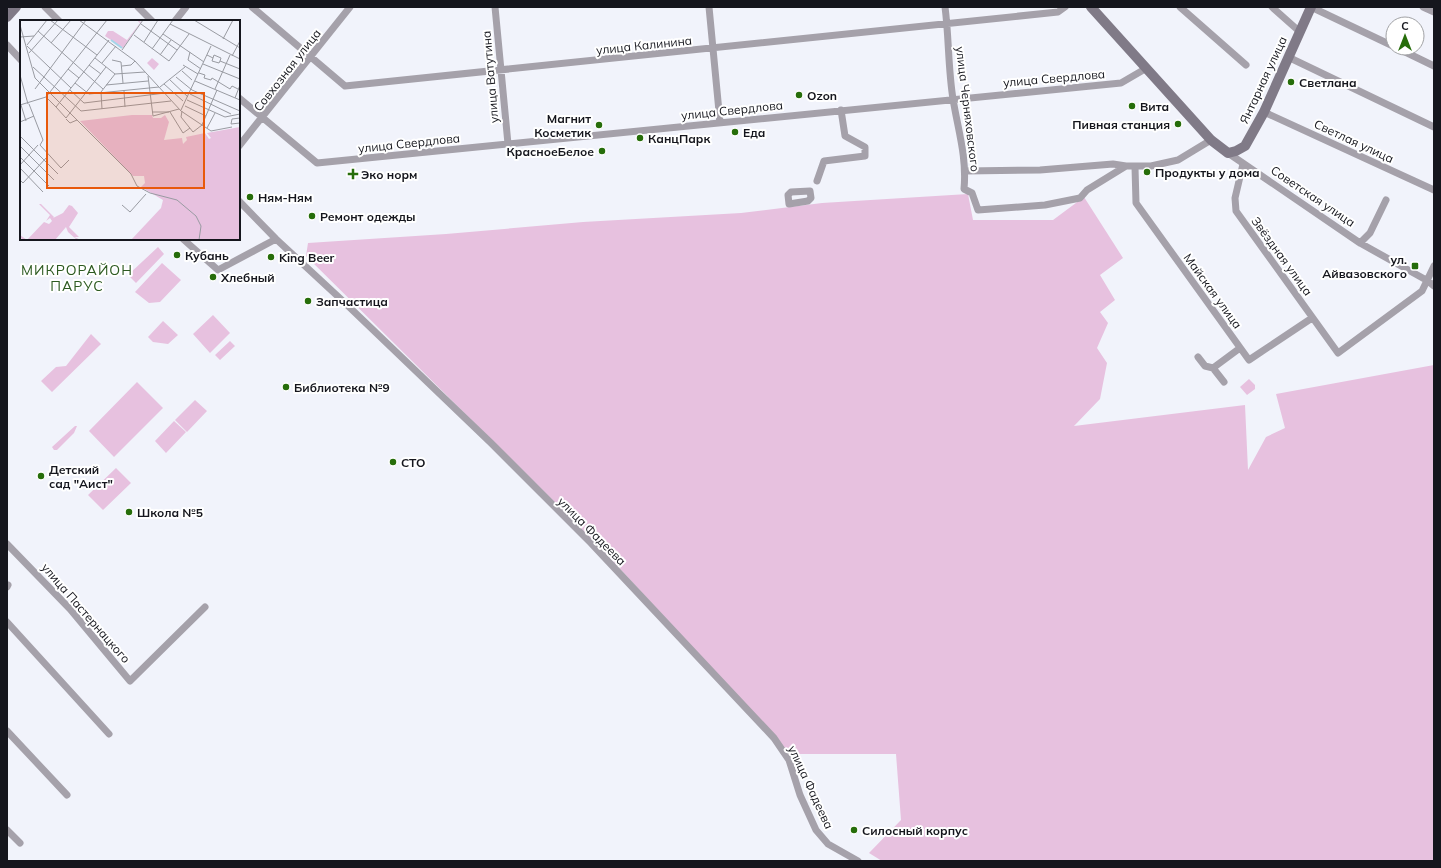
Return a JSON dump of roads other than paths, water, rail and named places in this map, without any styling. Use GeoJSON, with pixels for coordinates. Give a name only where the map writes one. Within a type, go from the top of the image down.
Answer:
{"type":"FeatureCollection","features":[{"type":"Feature","properties":{"kind":"street"},"geometry":{"type":"LineString","coordinates":[[7,17],[16,7]]}},
{"type":"Feature","properties":{"kind":"street"},"geometry":{"type":"LineString","coordinates":[[45,7],[58,20]]}},
{"type":"Feature","properties":{"kind":"street"},"geometry":{"type":"LineString","coordinates":[[138,7],[151,20]]}},
{"type":"Feature","properties":{"kind":"street"},"geometry":{"type":"LineString","coordinates":[[176,20],[186,7]]}},
{"type":"Feature","properties":{"kind":"street","name":"улица Калинина"},"geometry":{"type":"LineString","coordinates":[[252,7],[345,86],[714,49],[1058,12],[1065,7]]}},
{"type":"Feature","properties":{"kind":"street","name":"Совхозная улица"},"geometry":{"type":"LineString","coordinates":[[240,145],[263,119],[350,7]]}},
{"type":"Feature","properties":{"kind":"street","name":"улица Ватутина"},"geometry":{"type":"LineString","coordinates":[[495,7],[508,144]]}},
{"type":"Feature","properties":{"kind":"street"},"geometry":{"type":"LineString","coordinates":[[709,7],[720,122]]}},
{"type":"Feature","properties":{"kind":"street","name":"улица Черняховского"},"geometry":{"type":"LineString","coordinates":[[945,7],[953,98],[963,141],[966,171],[964,189],[972,193],[978,210],[1045,204],[1080,198],[1087,190],[1126,166]]}},
{"type":"Feature","properties":{"kind":"street","name":"Советская улица"},"geometry":{"type":"LineString","coordinates":[[1091,7],[1211,140],[1243,164],[1360,243],[1428,281],[1434,286]]}},
{"type":"Feature","properties":{"kind":"street"},"geometry":{"type":"LineString","coordinates":[[1180,7],[1246,65]]}},
{"type":"Feature","properties":{"kind":"street"},"geometry":{"type":"LineString","coordinates":[[1272,7],[1300,32]]}},
{"type":"Feature","properties":{"kind":"street"},"geometry":{"type":"LineString","coordinates":[[1311,7],[1385,42]]}},
{"type":"Feature","properties":{"kind":"street","name":"Янтарная улица"},"geometry":{"type":"LineString","coordinates":[[1228,153],[1245,146],[1264,112],[1311,7]]}},
{"type":"Feature","properties":{"kind":"street"},"geometry":{"type":"LineString","coordinates":[[1423,7],[1434,12]]}},
{"type":"Feature","properties":{"kind":"street"},"geometry":{"type":"LineString","coordinates":[[7,45],[20,59]]}},
{"type":"Feature","properties":{"kind":"street"},"geometry":{"type":"LineString","coordinates":[[1413,56],[1434,66]]}},
{"type":"Feature","properties":{"kind":"street"},"geometry":{"type":"LineString","coordinates":[[1288,57],[1434,127]]}},
{"type":"Feature","properties":{"kind":"street","name":"улица Свердлова"},"geometry":{"type":"LineString","coordinates":[[263,119],[317,163],[953,98],[1121,83],[1145,68]]}},
{"type":"Feature","properties":{"kind":"street"},"geometry":{"type":"LineString","coordinates":[[240,99],[263,119]]}},
{"type":"Feature","properties":{"kind":"street"},"geometry":{"type":"LineString","coordinates":[[817,181],[824,161],[865,156],[865,147],[845,136],[841,110]]}},
{"type":"Feature","properties":{"kind":"street","name":"Светлая улица"},"geometry":{"type":"LineString","coordinates":[[1264,112],[1434,190]]}},
{"type":"Feature","properties":{"kind":"street"},"geometry":{"type":"LineString","coordinates":[[966,171],[1040,170],[1113,164],[1135,167],[1151,166],[1178,160],[1211,140]]}},
{"type":"Feature","properties":{"kind":"street","name":"Звёздная улица"},"geometry":{"type":"LineString","coordinates":[[1243,164],[1235,198],[1236,211],[1338,353],[1422,290],[1428,281]]}},
{"type":"Feature","properties":{"kind":"street","name":"Майская улица"},"geometry":{"type":"LineString","coordinates":[[1135,167],[1136,203],[1249,360],[1312,318]]}},
{"type":"Feature","properties":{"kind":"street"},"geometry":{"type":"LineString","coordinates":[[1360,243],[1370,233],[1386,200]]}},
{"type":"Feature","properties":{"kind":"street","name":"улица Фадеева"},"geometry":{"type":"LineString","coordinates":[[240,202],[276,239],[345,302],[491,443],[591,543],[774,738],[789,760],[800,795],[816,830],[828,844],[858,861]]}},
{"type":"Feature","properties":{"kind":"street"},"geometry":{"type":"LineString","coordinates":[[184,240],[218,270],[276,239]]}},
{"type":"Feature","properties":{"kind":"street"},"geometry":{"type":"LineString","coordinates":[[1428,281],[1434,266]]}},
{"type":"Feature","properties":{"kind":"street"},"geometry":{"type":"LineString","coordinates":[[1213,368],[1240,348]]}},
{"type":"Feature","properties":{"kind":"street"},"geometry":{"type":"LineString","coordinates":[[1198,358],[1205,366],[1213,368],[1224,382]]}},
{"type":"Feature","properties":{"kind":"street","name":"улица Пастернацкого"},"geometry":{"type":"LineString","coordinates":[[7,544],[70,609],[130,681],[205,607]]}},
{"type":"Feature","properties":{"kind":"street"},"geometry":{"type":"LineString","coordinates":[[7,622],[109,734]]}},
{"type":"Feature","properties":{"kind":"street"},"geometry":{"type":"LineString","coordinates":[[7,731],[67,795]]}},
{"type":"Feature","properties":{"kind":"street"},"geometry":{"type":"LineString","coordinates":[[7,830],[20,843]]}},
{"type":"Feature","properties":{"kind":"place","name":"Светлана"},"geometry":{"type":"Point","coordinates":[1291,82]}},
{"type":"Feature","properties":{"kind":"place","name":"Ozon"},"geometry":{"type":"Point","coordinates":[799,95]}},
{"type":"Feature","properties":{"kind":"place","name":"Вита"},"geometry":{"type":"Point","coordinates":[1132,106]}},
{"type":"Feature","properties":{"kind":"place","name":"Пивная станция"},"geometry":{"type":"Point","coordinates":[1178,124]}},
{"type":"Feature","properties":{"kind":"place","name":"Магнит Косметик"},"geometry":{"type":"Point","coordinates":[599,125]}},
{"type":"Feature","properties":{"kind":"place","name":"Еда"},"geometry":{"type":"Point","coordinates":[735,132]}},
{"type":"Feature","properties":{"kind":"place","name":"КанцПарк"},"geometry":{"type":"Point","coordinates":[640,138]}},
{"type":"Feature","properties":{"kind":"place","name":"КрасноеБелое"},"geometry":{"type":"Point","coordinates":[602,151]}},
{"type":"Feature","properties":{"kind":"place","name":"Продукты у дома"},"geometry":{"type":"Point","coordinates":[1147,172]}},
{"type":"Feature","properties":{"kind":"place","name":"Эко норм"},"geometry":{"type":"Point","coordinates":[353,174]}},
{"type":"Feature","properties":{"kind":"place","name":"Ням-Ням"},"geometry":{"type":"Point","coordinates":[250,197]}},
{"type":"Feature","properties":{"kind":"place","name":"Ремонт одежды"},"geometry":{"type":"Point","coordinates":[312,216]}},
{"type":"Feature","properties":{"kind":"place","name":"Кубань"},"geometry":{"type":"Point","coordinates":[177,255]}},
{"type":"Feature","properties":{"kind":"place","name":"King Beer"},"geometry":{"type":"Point","coordinates":[271,257]}},
{"type":"Feature","properties":{"kind":"place","name":"ул. Айвазовского"},"geometry":{"type":"Point","coordinates":[1415,266]}},
{"type":"Feature","properties":{"kind":"place","name":"Хлебный"},"geometry":{"type":"Point","coordinates":[213,277]}},
{"type":"Feature","properties":{"kind":"place","name":"Запчастица"},"geometry":{"type":"Point","coordinates":[308,301]}},
{"type":"Feature","properties":{"kind":"place","name":"Библиотека №9"},"geometry":{"type":"Point","coordinates":[286,387]}},
{"type":"Feature","properties":{"kind":"place","name":"СТО"},"geometry":{"type":"Point","coordinates":[393,462]}},
{"type":"Feature","properties":{"kind":"place","name":"Детский сад \"Аист\""},"geometry":{"type":"Point","coordinates":[41,476]}},
{"type":"Feature","properties":{"kind":"place","name":"Школа №5"},"geometry":{"type":"Point","coordinates":[129,512]}},
{"type":"Feature","properties":{"kind":"place","name":"Силосный корпус"},"geometry":{"type":"Point","coordinates":[854,830]}},
{"type":"Feature","properties":{"kind":"district","name":"МИКРОРАЙОН ПАРУС"},"geometry":{"type":"Point","coordinates":[77,278]}}]}
